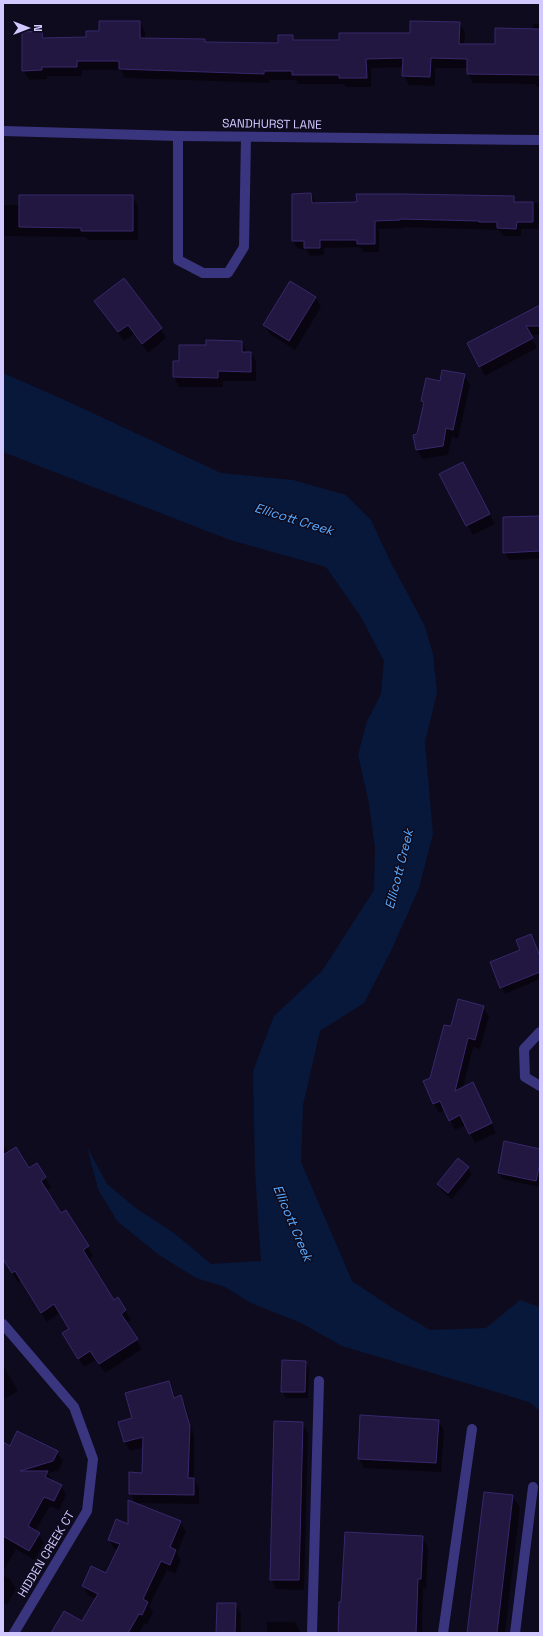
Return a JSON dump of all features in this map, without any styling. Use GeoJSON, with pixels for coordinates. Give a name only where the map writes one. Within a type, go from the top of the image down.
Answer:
{"type":"FeatureCollection","features":[{"type":"Feature","properties":{"kind":"street","name":"SANDHURST LANE"},"geometry":{"type":"LineString","coordinates":[[3,131],[178,136],[540,140]]}},
{"type":"Feature","properties":{"kind":"street"},"geometry":{"type":"LineString","coordinates":[[178,136],[178,260],[203,273],[228,273],[244,247],[246,137]]}},
{"type":"Feature","properties":{"kind":"street"},"geometry":{"type":"LineString","coordinates":[[540,1032],[524,1049],[525,1077],[540,1086]]}},
{"type":"Feature","properties":{"kind":"street","name":"HIDDEN CREEK CT"},"geometry":{"type":"LineString","coordinates":[[3,1324],[74,1407],[93,1459],[88,1511],[14,1633]]}},
{"type":"Feature","properties":{"kind":"street"},"geometry":{"type":"LineString","coordinates":[[312,1633],[319,1381]]}},
{"type":"Feature","properties":{"kind":"street"},"geometry":{"type":"LineString","coordinates":[[444,1633],[472,1429]]}},
{"type":"Feature","properties":{"kind":"street"},"geometry":{"type":"LineString","coordinates":[[515,1633],[533,1487]]}},
{"type":"Feature","properties":{"kind":"water","name":"Ellicott Creek"},"geometry":{"type":"Polygon","coordinates":[[[3,373],[221,473],[293,480],[346,495],[371,520],[391,563],[424,624],[433,654],[437,693],[425,742],[433,834],[419,888],[390,953],[364,1003],[320,1031],[303,1105],[301,1162],[352,1281],[394,1309],[430,1330],[486,1328],[520,1300],[540,1307],[540,1411],[529,1402],[342,1346],[301,1323],[251,1303],[225,1287],[196,1278],[159,1255],[117,1221],[98,1189],[87,1147],[107,1184],[137,1209],[174,1233],[211,1264],[261,1261],[255,1171],[253,1071],[274,1016],[322,971],[374,890],[375,848],[369,803],[358,755],[367,721],[381,694],[384,661],[361,617],[326,567],[230,540],[3,452],[3,373]]]}},
{"type":"Feature","properties":{"kind":"building"},"geometry":{"type":"Polygon","coordinates":[[[99,21],[140,21],[140,38],[205,39],[205,42],[278,43],[278,35],[293,35],[293,40],[339,40],[339,33],[410,33],[410,21],[460,22],[459,44],[495,44],[495,28],[540,29],[540,75],[467,74],[467,59],[431,58],[430,77],[402,76],[403,58],[366,59],[367,78],[339,78],[339,75],[292,75],[292,71],[264,71],[264,74],[119,69],[119,61],[77,61],[77,67],[42,67],[42,70],[22,71],[22,32],[42,31],[43,38],[86,37],[86,31],[99,31],[99,21]]]}},
{"type":"Feature","properties":{"kind":"building"},"geometry":{"type":"Polygon","coordinates":[[[311,193],[312,203],[357,202],[356,194],[514,196],[514,202],[533,202],[533,222],[517,222],[516,229],[497,228],[497,222],[400,219],[375,221],[375,244],[357,244],[357,240],[320,240],[320,248],[304,248],[304,241],[292,241],[292,194],[311,193]]]}},
{"type":"Feature","properties":{"kind":"building"},"geometry":{"type":"Polygon","coordinates":[[[19,195],[133,195],[133,231],[81,231],[81,228],[19,227],[19,195]]]}},
{"type":"Feature","properties":{"kind":"building"},"geometry":{"type":"Polygon","coordinates":[[[124,278],[162,328],[142,344],[128,325],[118,332],[94,301],[124,278]]]}},
{"type":"Feature","properties":{"kind":"building"},"geometry":{"type":"Polygon","coordinates":[[[290,281],[316,297],[289,341],[263,325],[290,281]]]}},
{"type":"Feature","properties":{"kind":"building"},"geometry":{"type":"Polygon","coordinates":[[[540,305],[540,326],[526,326],[533,338],[479,367],[467,343],[540,305]]]}},
{"type":"Feature","properties":{"kind":"building"},"geometry":{"type":"Polygon","coordinates":[[[206,340],[242,341],[242,352],[251,352],[251,372],[218,371],[218,378],[173,377],[173,361],[179,361],[179,345],[206,345],[206,340]]]}},
{"type":"Feature","properties":{"kind":"building"},"geometry":{"type":"Polygon","coordinates":[[[442,370],[465,374],[453,430],[446,428],[443,446],[416,450],[413,435],[417,434],[424,402],[421,401],[426,378],[440,381],[442,370]]]}},
{"type":"Feature","properties":{"kind":"building"},"geometry":{"type":"Polygon","coordinates":[[[463,462],[490,514],[466,526],[439,474],[463,462]]]}},
{"type":"Feature","properties":{"kind":"building"},"geometry":{"type":"Polygon","coordinates":[[[540,516],[540,551],[503,553],[503,517],[540,516]]]}},
{"type":"Feature","properties":{"kind":"building"},"geometry":{"type":"Polygon","coordinates":[[[531,934],[540,956],[540,972],[500,988],[490,962],[520,950],[516,940],[531,934]]]}},
{"type":"Feature","properties":{"kind":"building"},"geometry":{"type":"Polygon","coordinates":[[[458,999],[484,1006],[475,1040],[468,1038],[455,1091],[473,1082],[492,1123],[469,1134],[460,1115],[449,1121],[440,1101],[433,1104],[423,1081],[430,1078],[444,1025],[451,1026],[458,999]]]}},
{"type":"Feature","properties":{"kind":"building"},"geometry":{"type":"Polygon","coordinates":[[[504,1141],[540,1149],[540,1163],[536,1181],[498,1173],[504,1141]]]}},
{"type":"Feature","properties":{"kind":"building"},"geometry":{"type":"Polygon","coordinates":[[[16,1147],[29,1168],[37,1163],[46,1177],[41,1181],[61,1213],[66,1210],[89,1246],[83,1250],[114,1300],[118,1297],[126,1310],[121,1314],[138,1339],[99,1364],[90,1351],[78,1359],[62,1333],[69,1329],[54,1304],[41,1313],[15,1271],[12,1273],[3,1259],[3,1155],[16,1147]]]}},
{"type":"Feature","properties":{"kind":"building"},"geometry":{"type":"Polygon","coordinates":[[[458,1158],[469,1167],[448,1193],[437,1184],[458,1158]]]}},
{"type":"Feature","properties":{"kind":"building"},"geometry":{"type":"Polygon","coordinates":[[[282,1360],[306,1361],[305,1392],[281,1392],[282,1360]]]}},
{"type":"Feature","properties":{"kind":"building"},"geometry":{"type":"Polygon","coordinates":[[[169,1381],[174,1398],[181,1395],[190,1426],[188,1478],[194,1478],[194,1495],[129,1494],[129,1472],[142,1473],[143,1437],[124,1442],[118,1422],[132,1418],[125,1393],[169,1381]]]}},
{"type":"Feature","properties":{"kind":"building"},"geometry":{"type":"Polygon","coordinates":[[[360,1415],[439,1420],[436,1463],[358,1459],[360,1415]]]}},
{"type":"Feature","properties":{"kind":"building"},"geometry":{"type":"Polygon","coordinates":[[[274,1421],[303,1422],[299,1580],[270,1580],[274,1421]]]}},
{"type":"Feature","properties":{"kind":"building"},"geometry":{"type":"Polygon","coordinates":[[[17,1431],[58,1451],[53,1461],[20,1471],[48,1471],[45,1477],[62,1485],[54,1501],[44,1497],[28,1526],[40,1533],[29,1551],[3,1536],[3,1442],[10,1446],[17,1431]]]}},
{"type":"Feature","properties":{"kind":"building"},"geometry":{"type":"Polygon","coordinates":[[[484,1492],[513,1495],[497,1633],[467,1633],[484,1492]]]}},
{"type":"Feature","properties":{"kind":"building"},"geometry":{"type":"Polygon","coordinates":[[[128,1500],[181,1521],[170,1547],[176,1550],[170,1565],[161,1561],[143,1599],[148,1602],[142,1615],[139,1614],[128,1633],[51,1633],[64,1611],[82,1621],[98,1594],[82,1586],[91,1566],[106,1573],[120,1544],[108,1540],[116,1519],[128,1524],[128,1500]]]}},
{"type":"Feature","properties":{"kind":"building"},"geometry":{"type":"Polygon","coordinates":[[[345,1532],[423,1536],[421,1579],[418,1579],[416,1633],[338,1633],[345,1532]]]}},
{"type":"Feature","properties":{"kind":"building"},"geometry":{"type":"Polygon","coordinates":[[[217,1603],[236,1603],[235,1633],[216,1633],[217,1603]]]}}]}
